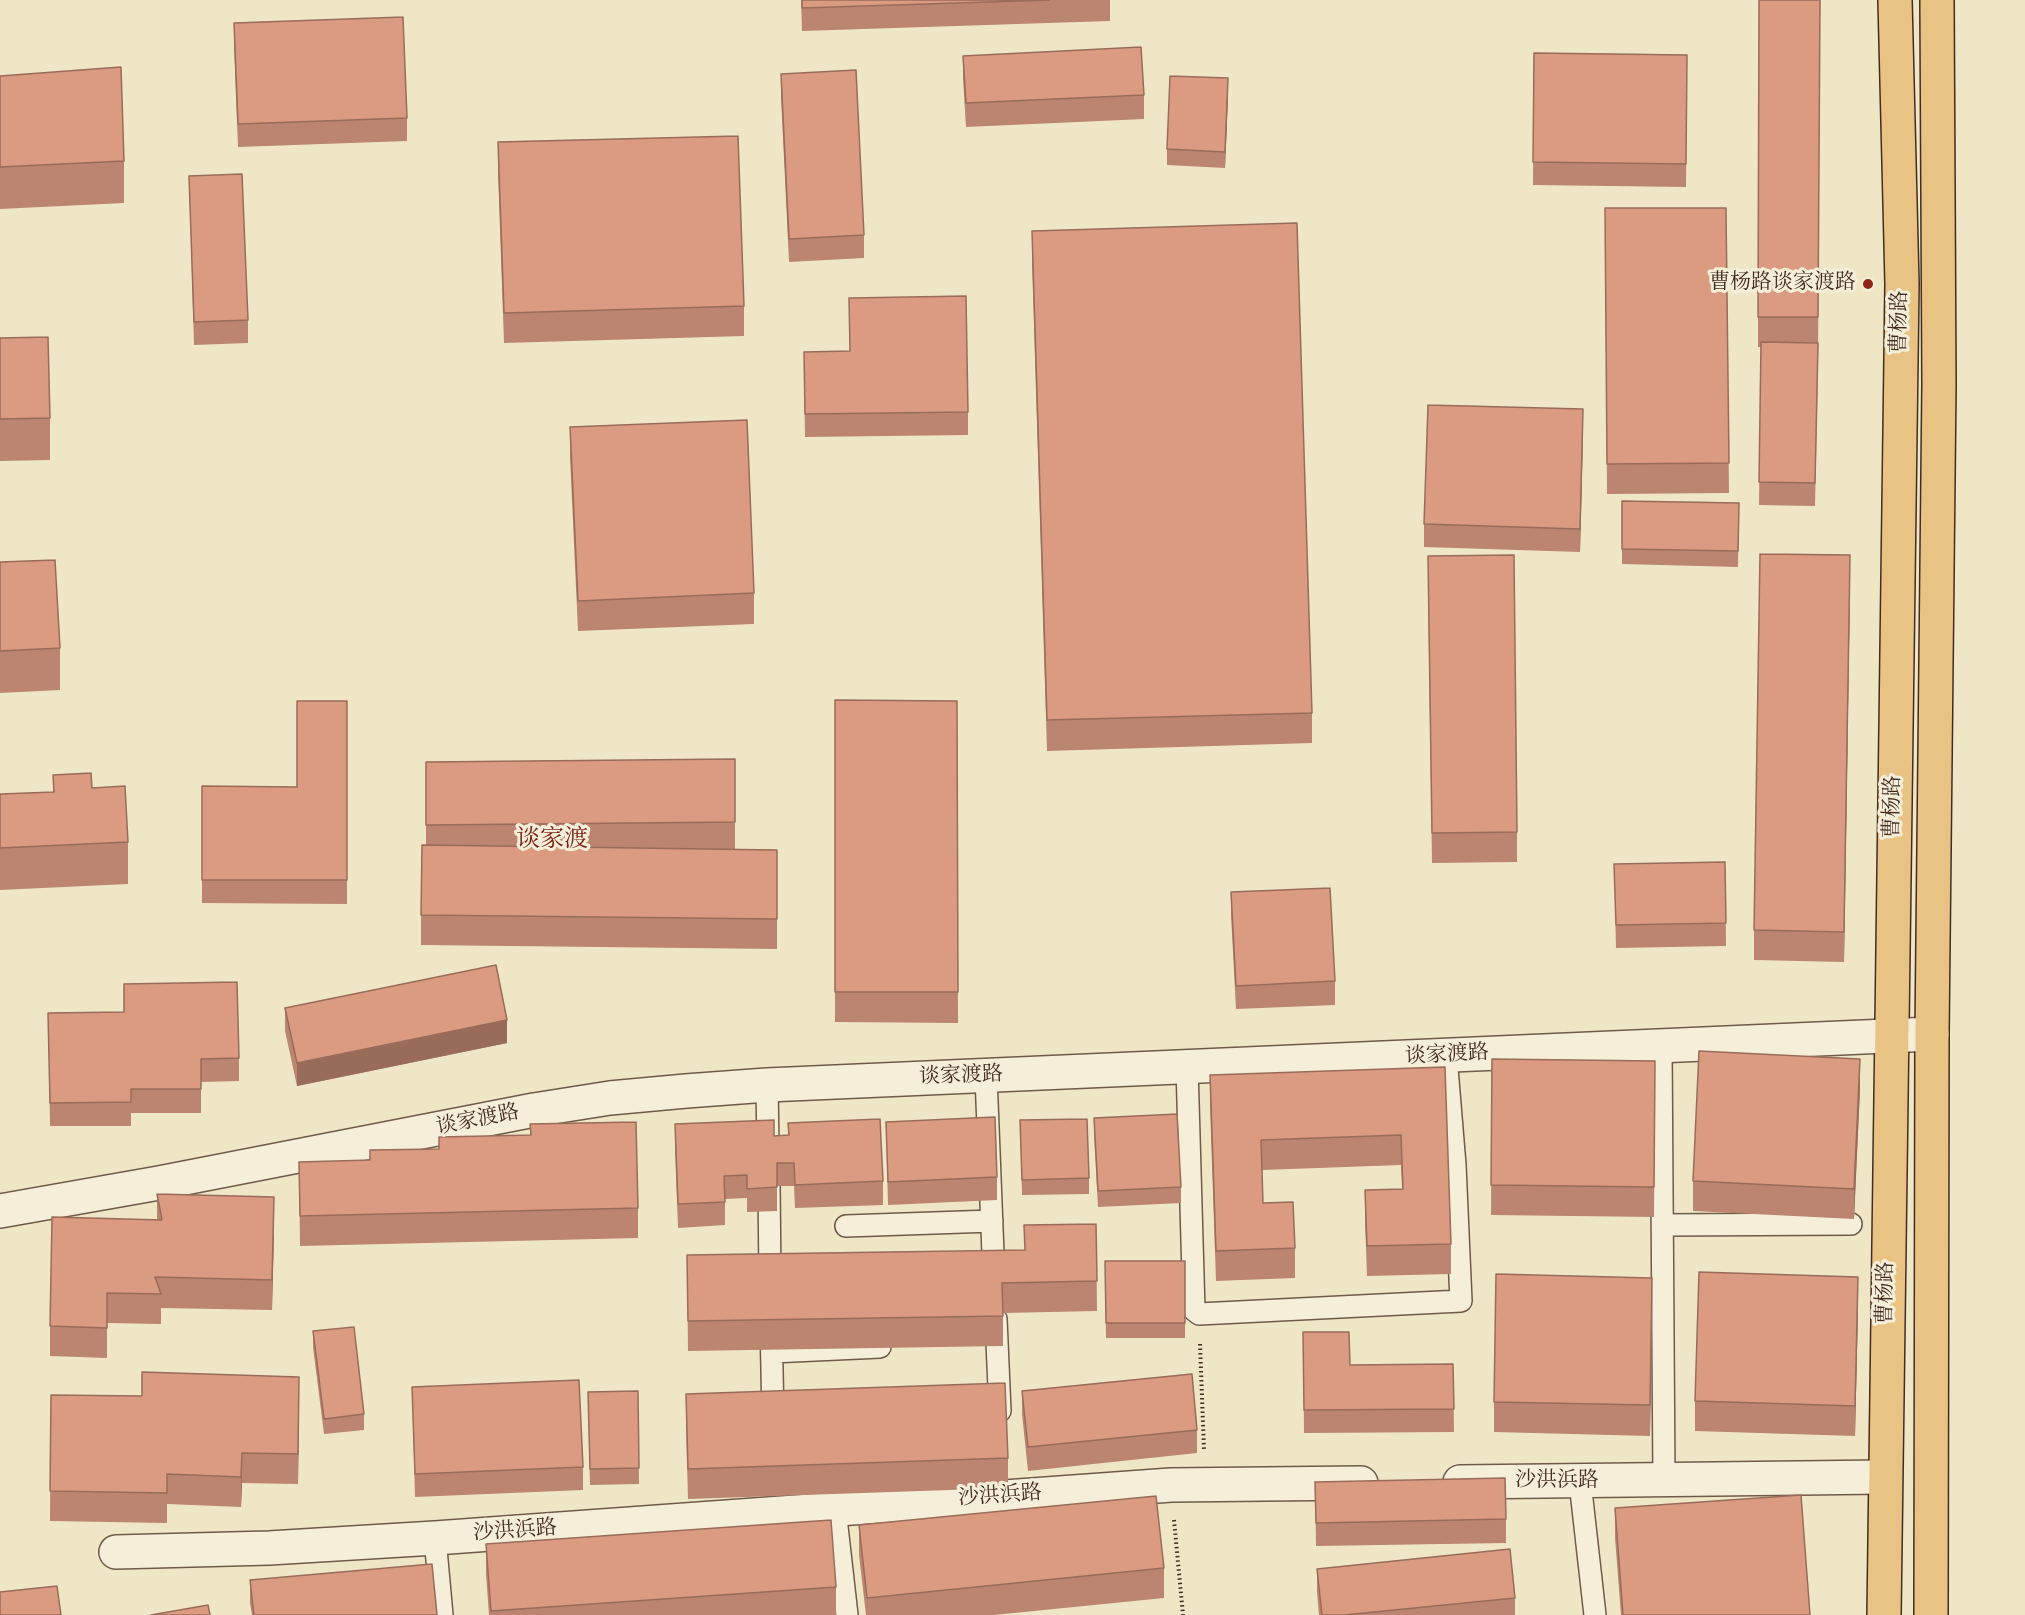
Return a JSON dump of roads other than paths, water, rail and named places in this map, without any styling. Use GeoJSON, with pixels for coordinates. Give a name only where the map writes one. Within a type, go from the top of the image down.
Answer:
{"type":"FeatureCollection","features":[{"type":"Feature","properties":{"kind":"main road","name":"曹杨路"},"geometry":{"type":"LineString","coordinates":[[1884,1615],[1884,1477],[1902,284],[1895,0]]}},
{"type":"Feature","properties":{"kind":"main road","name":"曹杨路"},"geometry":{"type":"LineString","coordinates":[[1931,1615],[1932,1034],[1939,384],[1937,0]]}},
{"type":"Feature","properties":{"kind":"street","name":"谈家渡路"},"geometry":{"type":"LineString","coordinates":[[0,1211],[159,1183],[534,1110],[610,1098],[767,1085],[1932,1034]]}},
{"type":"Feature","properties":{"kind":"street","name":"沙洪浜路"},"geometry":{"type":"LineString","coordinates":[[1428,1483],[1884,1477]]}},
{"type":"Feature","properties":{"kind":"street","name":"沙洪浜路"},"geometry":{"type":"LineString","coordinates":[[116,1552],[269,1548],[435,1538],[774,1502],[836,1509],[1171,1485],[1393,1483]]}},
{"type":"Feature","properties":{"kind":"lane"},"geometry":{"type":"LineString","coordinates":[[1662,1047],[1664,1481]]}},
{"type":"Feature","properties":{"kind":"lane"},"geometry":{"type":"LineString","coordinates":[[1186,1067],[1194,1310],[1199,1314],[1461,1301],[1455,1166],[1446,1056]]}},
{"type":"Feature","properties":{"kind":"lane"},"geometry":{"type":"LineString","coordinates":[[986,1076],[1001,1434]]}},
{"type":"Feature","properties":{"kind":"lane"},"geometry":{"type":"LineString","coordinates":[[767,1085],[773,1433]]}},
{"type":"Feature","properties":{"kind":"lane"},"geometry":{"type":"LineString","coordinates":[[846,1226],[992,1221]]}},
{"type":"Feature","properties":{"kind":"lane"},"geometry":{"type":"LineString","coordinates":[[1663,1225],[1851,1224]]}},
{"type":"Feature","properties":{"kind":"lane"},"geometry":{"type":"LineString","coordinates":[[973,1343],[997,1342]]}},
{"type":"Feature","properties":{"kind":"lane"},"geometry":{"type":"LineString","coordinates":[[772,1352],[902,1346]]}},
{"type":"Feature","properties":{"kind":"lane"},"geometry":{"type":"LineString","coordinates":[[1580,1482],[1596,1615]]}},
{"type":"Feature","properties":{"kind":"lane"},"geometry":{"type":"LineString","coordinates":[[836,1509],[847,1615]]}},
{"type":"Feature","properties":{"kind":"lane"},"geometry":{"type":"LineString","coordinates":[[435,1538],[442,1615]]}},
{"type":"Feature","properties":{"kind":"place","name":"曹杨路谈家渡路"},"geometry":{"type":"Point","coordinates":[1868,284]}},
{"type":"Feature","properties":{"kind":"district","name":"谈家渡"},"geometry":{"type":"Point","coordinates":[552,841]}}]}
